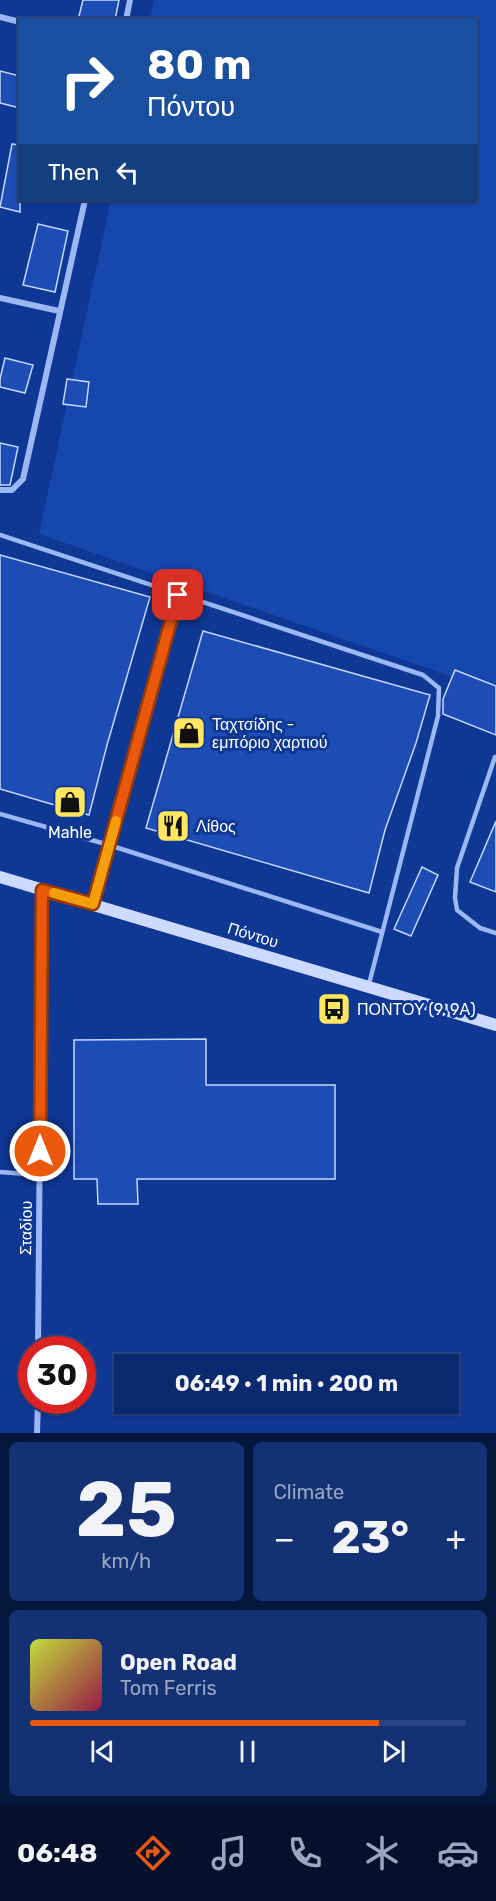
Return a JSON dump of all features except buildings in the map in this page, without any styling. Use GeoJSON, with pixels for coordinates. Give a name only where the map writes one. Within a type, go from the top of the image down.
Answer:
{"type":"FeatureCollection","features":[{"type":"Feature","properties":{"kind":"street"},"geometry":{"type":"LineString","coordinates":[[126,18],[130,0]]}},
{"type":"Feature","properties":{"kind":"street"},"geometry":{"type":"LineString","coordinates":[[0,17],[18,22]]}},
{"type":"Feature","properties":{"kind":"street"},"geometry":{"type":"LineString","coordinates":[[0,490],[12,490],[23,479],[85,201]]}},
{"type":"Feature","properties":{"kind":"street"},"geometry":{"type":"LineString","coordinates":[[0,298],[59,311]]}},
{"type":"Feature","properties":{"kind":"street","name":"Πόντου"},"geometry":{"type":"LineString","coordinates":[[0,877],[496,1025]]}},
{"type":"Feature","properties":{"kind":"street","name":"Σταδίου"},"geometry":{"type":"LineString","coordinates":[[38,1336],[42,890]]}},
{"type":"Feature","properties":{"kind":"street"},"geometry":{"type":"LineString","coordinates":[[38,1414],[38,1433]]}},
{"type":"Feature","properties":{"kind":"lane"},"geometry":{"type":"LineString","coordinates":[[0,535],[423,675],[439,688],[438,716],[368,987]]}},
{"type":"Feature","properties":{"kind":"lane"},"geometry":{"type":"LineString","coordinates":[[93,904],[178,595]]}},
{"type":"Feature","properties":{"kind":"lane"},"geometry":{"type":"LineString","coordinates":[[495,757],[457,868],[455,898],[457,910],[480,928],[496,933]]}},
{"type":"Feature","properties":{"kind":"lane"},"geometry":{"type":"LineString","coordinates":[[0,814],[109,845],[382,932]]}},
{"type":"Feature","properties":{"kind":"lane"},"geometry":{"type":"LineString","coordinates":[[0,1172],[40,1175]]}},
{"type":"Feature","properties":{"kind":"shaded area"},"geometry":{"type":"Polygon","coordinates":[[[154,0],[496,0],[496,692],[39,534],[111,201],[478,201],[478,18],[150,18],[154,0]]]}},
{"type":"Feature","properties":{"kind":"slow traffic"},"geometry":{"type":"LineString","coordinates":[[54,893],[93,904],[116,821]]}},
{"type":"Feature","properties":{"kind":"place","name":"Ταχτσίδης - εμπόριο χαρτιού"},"geometry":{"type":"Point","coordinates":[189,733]}},
{"type":"Feature","properties":{"kind":"place","name":"Mahle"},"geometry":{"type":"Point","coordinates":[70,802]}},
{"type":"Feature","properties":{"kind":"place","name":"Λίθος"},"geometry":{"type":"Point","coordinates":[173,826]}},
{"type":"Feature","properties":{"kind":"place","name":"ΠΟΝΤΟΥ (9, 9Α)"},"geometry":{"type":"Point","coordinates":[334,1009]}},
{"type":"Feature","properties":{"kind":"route"},"geometry":{"type":"LineString","coordinates":[[40,1151],[42,890],[93,904],[178,595]]}}]}
